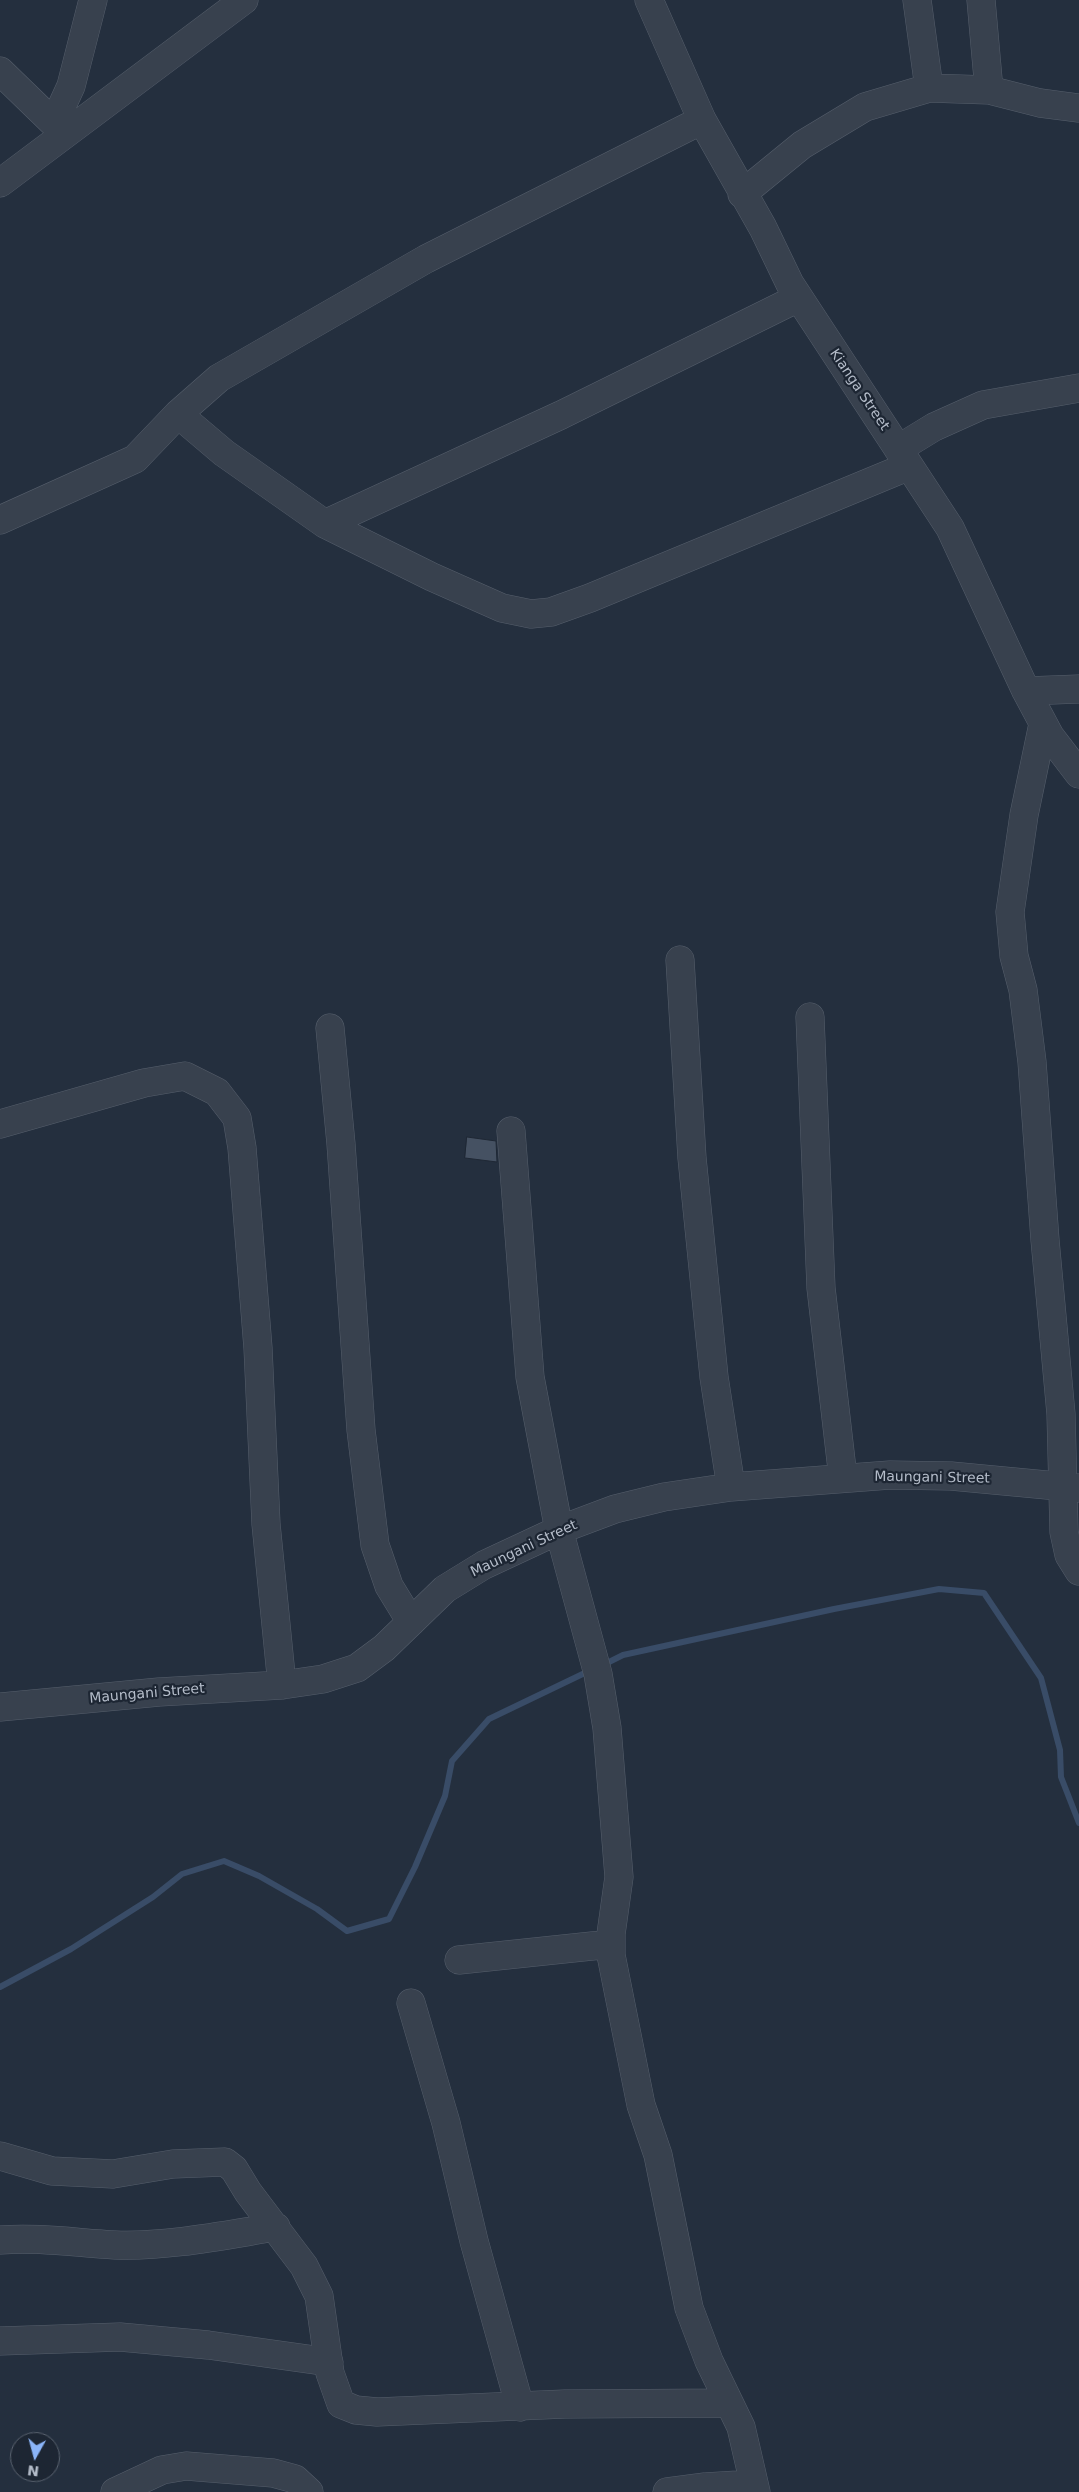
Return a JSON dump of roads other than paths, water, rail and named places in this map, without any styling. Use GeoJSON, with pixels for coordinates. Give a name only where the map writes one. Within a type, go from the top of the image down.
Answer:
{"type":"FeatureCollection","features":[{"type":"Feature","properties":{"kind":"street"},"geometry":{"type":"LineString","coordinates":[[60,129],[93,0]]}},
{"type":"Feature","properties":{"kind":"street"},"geometry":{"type":"LineString","coordinates":[[0,183],[60,129],[244,0]]}},
{"type":"Feature","properties":{"kind":"street","name":"Kianga Street"},"geometry":{"type":"LineString","coordinates":[[649,0],[702,120],[742,194],[763,228],[798,298],[950,528],[1043,724],[1079,774]]}},
{"type":"Feature","properties":{"kind":"street"},"geometry":{"type":"LineString","coordinates":[[917,0],[928,88]]}},
{"type":"Feature","properties":{"kind":"street"},"geometry":{"type":"LineString","coordinates":[[981,0],[989,90]]}},
{"type":"Feature","properties":{"kind":"street"},"geometry":{"type":"LineString","coordinates":[[0,71],[60,129]]}},
{"type":"Feature","properties":{"kind":"street"},"geometry":{"type":"LineString","coordinates":[[742,194],[802,145],[866,107],[928,88],[989,90],[1040,103],[1079,108]]}},
{"type":"Feature","properties":{"kind":"street"},"geometry":{"type":"LineString","coordinates":[[0,520],[136,459],[178,414],[220,378],[426,259],[702,120]]}},
{"type":"Feature","properties":{"kind":"street"},"geometry":{"type":"LineString","coordinates":[[325,524],[561,415],[798,298]]}},
{"type":"Feature","properties":{"kind":"street"},"geometry":{"type":"LineString","coordinates":[[178,414],[224,453],[325,524],[432,577],[502,608],[531,614],[551,612],[590,598],[904,457],[934,427],[983,405],[1079,388]]}},
{"type":"Feature","properties":{"kind":"street"},"geometry":{"type":"LineString","coordinates":[[1026,691],[1079,689]]}},
{"type":"Feature","properties":{"kind":"street"},"geometry":{"type":"LineString","coordinates":[[1043,724],[1024,815],[1010,912],[1014,956],[1023,990],[1032,1062],[1045,1240],[1061,1414],[1071,1487],[1064,1532],[1069,1555],[1079,1571]]}},
{"type":"Feature","properties":{"kind":"street"},"geometry":{"type":"LineString","coordinates":[[680,960],[692,1158],[714,1377],[731,1486]]}},
{"type":"Feature","properties":{"kind":"street"},"geometry":{"type":"LineString","coordinates":[[810,1018],[821,1288],[843,1478]]}},
{"type":"Feature","properties":{"kind":"street"},"geometry":{"type":"LineString","coordinates":[[330,1028],[341,1144],[361,1430],[375,1545],[389,1586],[411,1622]]}},
{"type":"Feature","properties":{"kind":"street"},"geometry":{"type":"LineString","coordinates":[[0,1124],[144,1083],[185,1076],[216,1092],[237,1118],[242,1148],[258,1348],[266,1524],[282,1685]]}},
{"type":"Feature","properties":{"kind":"street"},"geometry":{"type":"LineString","coordinates":[[511,1131],[530,1378],[559,1530],[598,1674],[607,1728],[619,1877],[611,1955],[636,2078],[648,2129],[658,2155],[689,2308],[743,2435],[755,2488],[705,2487],[668,2492]]}},
{"type":"Feature","properties":{"kind":"street","name":"Maungani Street"},"geometry":{"type":"LineString","coordinates":[[0,1707],[159,1692],[282,1685],[323,1679],[357,1668],[384,1648],[445,1589],[484,1565],[559,1530],[615,1509],[664,1496],[731,1486],[890,1474],[951,1476],[1071,1487]]}},
{"type":"Feature","properties":{"kind":"street"},"geometry":{"type":"LineString","coordinates":[[459,1960],[611,1944]]}},
{"type":"Feature","properties":{"kind":"street"},"geometry":{"type":"LineString","coordinates":[[412,2003],[446,2123],[474,2241],[520,2407]]}},
{"type":"Feature","properties":{"kind":"street"},"geometry":{"type":"LineString","coordinates":[[0,2156],[52,2171],[114,2174],[173,2164],[224,2162],[234,2169],[248,2192],[304,2266],[319,2296],[333,2388],[341,2404],[356,2410],[377,2412],[730,2403]]}},
{"type":"Feature","properties":{"kind":"street"},"geometry":{"type":"LineString","coordinates":[[0,2240],[74,2240],[116,2245],[143,2244],[214,2237],[276,2227]]}},
{"type":"Feature","properties":{"kind":"street"},"geometry":{"type":"LineString","coordinates":[[0,2341],[120,2337],[208,2345],[328,2362]]}},
{"type":"Feature","properties":{"kind":"street"},"geometry":{"type":"LineString","coordinates":[[115,2492],[162,2470],[186,2466],[273,2473],[295,2479],[309,2492]]}},
{"type":"Feature","properties":{"kind":"waterway"},"geometry":{"type":"LineString","coordinates":[[603,1665],[623,1655],[834,1609],[939,1589],[984,1593],[1041,1678],[1060,1750],[1061,1777],[1079,1823]]}},
{"type":"Feature","properties":{"kind":"waterway"},"geometry":{"type":"LineString","coordinates":[[0,1987],[71,1949],[153,1897],[182,1874],[224,1861],[259,1876],[317,1909],[347,1931],[389,1919],[415,1867],[445,1796],[452,1761],[489,1719],[591,1670]]}}]}
